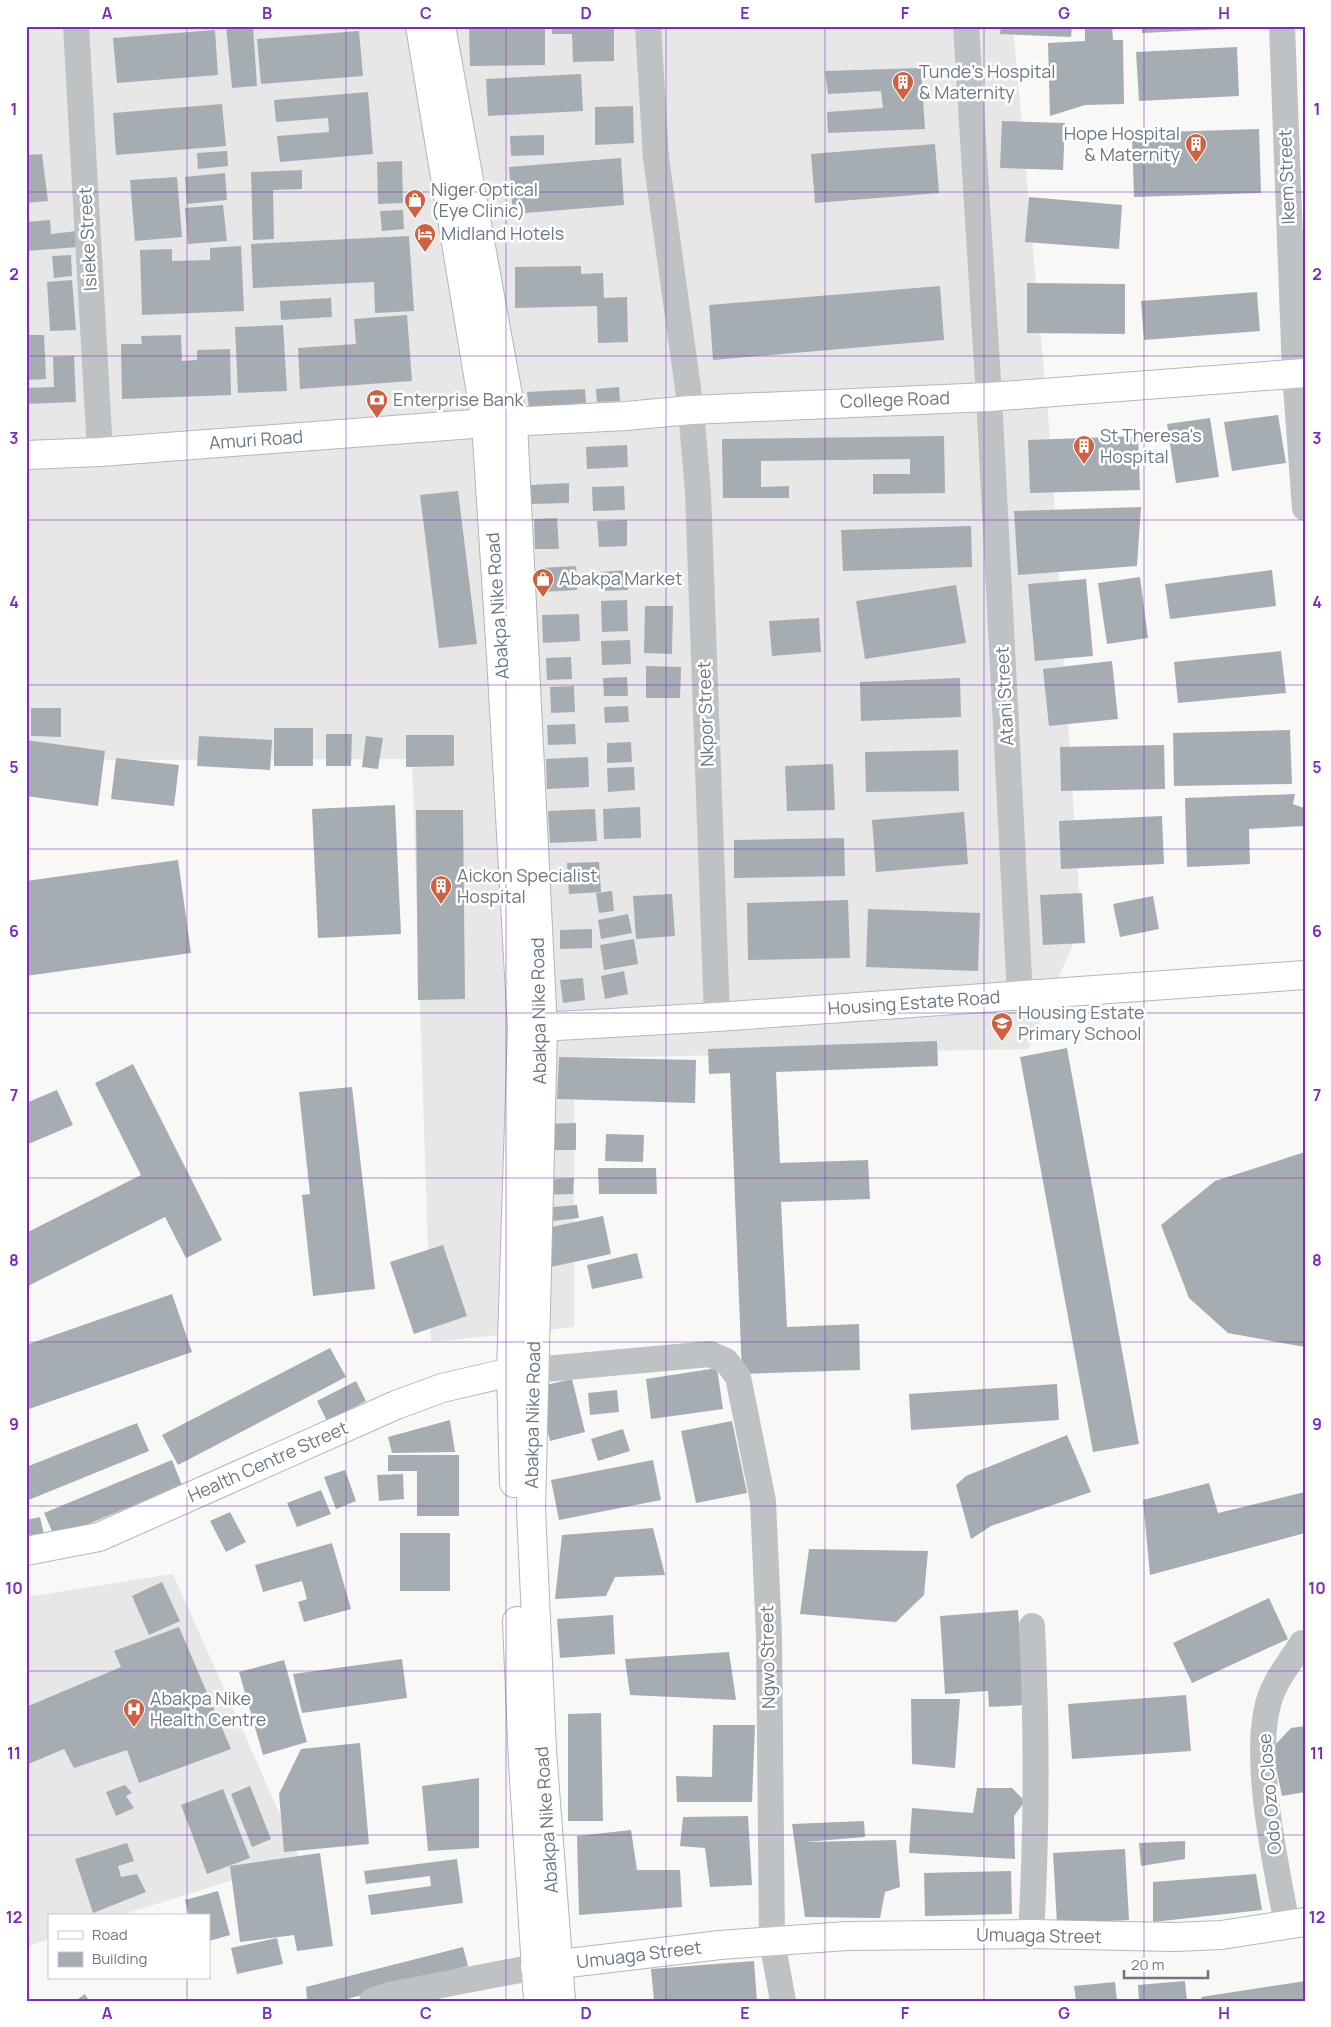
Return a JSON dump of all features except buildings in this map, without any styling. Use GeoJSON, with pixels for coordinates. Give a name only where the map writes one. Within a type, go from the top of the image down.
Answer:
{"type":"FeatureCollection","features":[{"type":"Feature","properties":{"kind":"main road","name":"Abakpa Nike Road"},"geometry":{"type":"LineString","coordinates":[[420,26],[486,423],[532,1029]]}},
{"type":"Feature","properties":{"kind":"main road","name":"Abakpa Nike Road"},"geometry":{"type":"LineString","coordinates":[[441,26],[513,423],[532,1029],[522,1371],[518,1654],[546,1966],[538,2001]]}},
{"type":"Feature","properties":{"kind":"main road","name":"College Road"},"geometry":{"type":"LineString","coordinates":[[486,423],[513,423],[692,410],[886,400],[989,397],[1300,373]]}},
{"type":"Feature","properties":{"kind":"main road","name":"Amuri Road"},"geometry":{"type":"LineString","coordinates":[[26,454],[100,452],[486,423]]}},
{"type":"Feature","properties":{"kind":"main road","name":"Housing Estate Road"},"geometry":{"type":"LineString","coordinates":[[532,1029],[1305,975]]}},
{"type":"Feature","properties":{"kind":"main road","name":"Health Centre Street"},"geometry":{"type":"LineString","coordinates":[[26,1551],[99,1537],[396,1404],[442,1388],[522,1371]]}},
{"type":"Feature","properties":{"kind":"main road","name":"Umuaga Street"},"geometry":{"type":"LineString","coordinates":[[546,1966],[720,1945],[847,1936],[1030,1934],[1174,1937],[1221,1935],[1296,1923]]}},
{"type":"Feature","properties":{"kind":"main road","name":"Abakpa Nike Road"},"geometry":{"type":"LineString","coordinates":[[546,1966],[561,2001]]}},
{"type":"Feature","properties":{"kind":"street","name":"Isieke Street"},"geometry":{"type":"LineString","coordinates":[[76,26],[100,452]]}},
{"type":"Feature","properties":{"kind":"street","name":"Nkpor Street"},"geometry":{"type":"LineString","coordinates":[[648,26],[656,158],[692,410],[698,492],[717,1017]]}},
{"type":"Feature","properties":{"kind":"street","name":"Atani Street"},"geometry":{"type":"LineString","coordinates":[[966,26],[989,397],[1020,996]]}},
{"type":"Feature","properties":{"kind":"street","name":"Ikem Street"},"geometry":{"type":"LineString","coordinates":[[1282,26],[1305,508]]}},
{"type":"Feature","properties":{"kind":"street","name":"Ngwo Street"},"geometry":{"type":"LineString","coordinates":[[522,1371],[710,1354],[726,1360],[738,1377],[763,1501],[769,1636],[772,1941]]}},
{"type":"Feature","properties":{"kind":"street"},"geometry":{"type":"LineString","coordinates":[[1030,1934],[1037,1820],[1036,1701],[1032,1626]]}},
{"type":"Feature","properties":{"kind":"street","name":"Odo Ozo Close"},"geometry":{"type":"LineString","coordinates":[[1296,1923],[1268,1801],[1262,1755],[1263,1723],[1271,1694],[1302,1643]]}},
{"type":"Feature","properties":{"kind":"street"},"geometry":{"type":"LineString","coordinates":[[772,1941],[783,2001]]}},
{"type":"Feature","properties":{"kind":"street"},"geometry":{"type":"LineString","coordinates":[[372,2001],[389,1995],[546,1966]]}},
{"type":"Feature","properties":{"kind":"shaded area","name":"Abakpa Market"},"geometry":{"type":"Polygon","coordinates":[[[26,26],[1013,26],[1050,437],[1081,925],[1028,1049],[574,1058],[574,1327],[431,1342],[412,759],[26,760],[26,26]]]}},
{"type":"Feature","properties":{"kind":"shaded area","name":"Abakpa Nike Health Centre"},"geometry":{"type":"Polygon","coordinates":[[[173,1574],[300,1859],[124,1914],[48,1914],[48,1939],[26,1947],[26,1597],[173,1574]]]}},
{"type":"Feature","properties":{"kind":"place","name":"Tunde's Hospital & Maternity"},"geometry":{"type":"Point","coordinates":[903,101]}},
{"type":"Feature","properties":{"kind":"place","name":"Hope Hospital & Maternity"},"geometry":{"type":"Point","coordinates":[1196,163]}},
{"type":"Feature","properties":{"kind":"place","name":"Niger Optical (Eye Clinic)"},"geometry":{"type":"Point","coordinates":[415,219]}},
{"type":"Feature","properties":{"kind":"place","name":"Midland Hotels"},"geometry":{"type":"Point","coordinates":[425,253]}},
{"type":"Feature","properties":{"kind":"place","name":"Enterprise Bank"},"geometry":{"type":"Point","coordinates":[377,419]}},
{"type":"Feature","properties":{"kind":"place","name":"St Theresa's Hospital"},"geometry":{"type":"Point","coordinates":[1084,465]}},
{"type":"Feature","properties":{"kind":"place","name":"Abakpa Market"},"geometry":{"type":"Point","coordinates":[543,598]}},
{"type":"Feature","properties":{"kind":"place","name":"Aickon Specialist Hospital"},"geometry":{"type":"Point","coordinates":[441,905]}},
{"type":"Feature","properties":{"kind":"place","name":"Housing Estate Primary School"},"geometry":{"type":"Point","coordinates":[1002,1042]}},
{"type":"Feature","properties":{"kind":"place","name":"Abakpa Nike Health Centre"},"geometry":{"type":"Point","coordinates":[134,1728]}}]}
